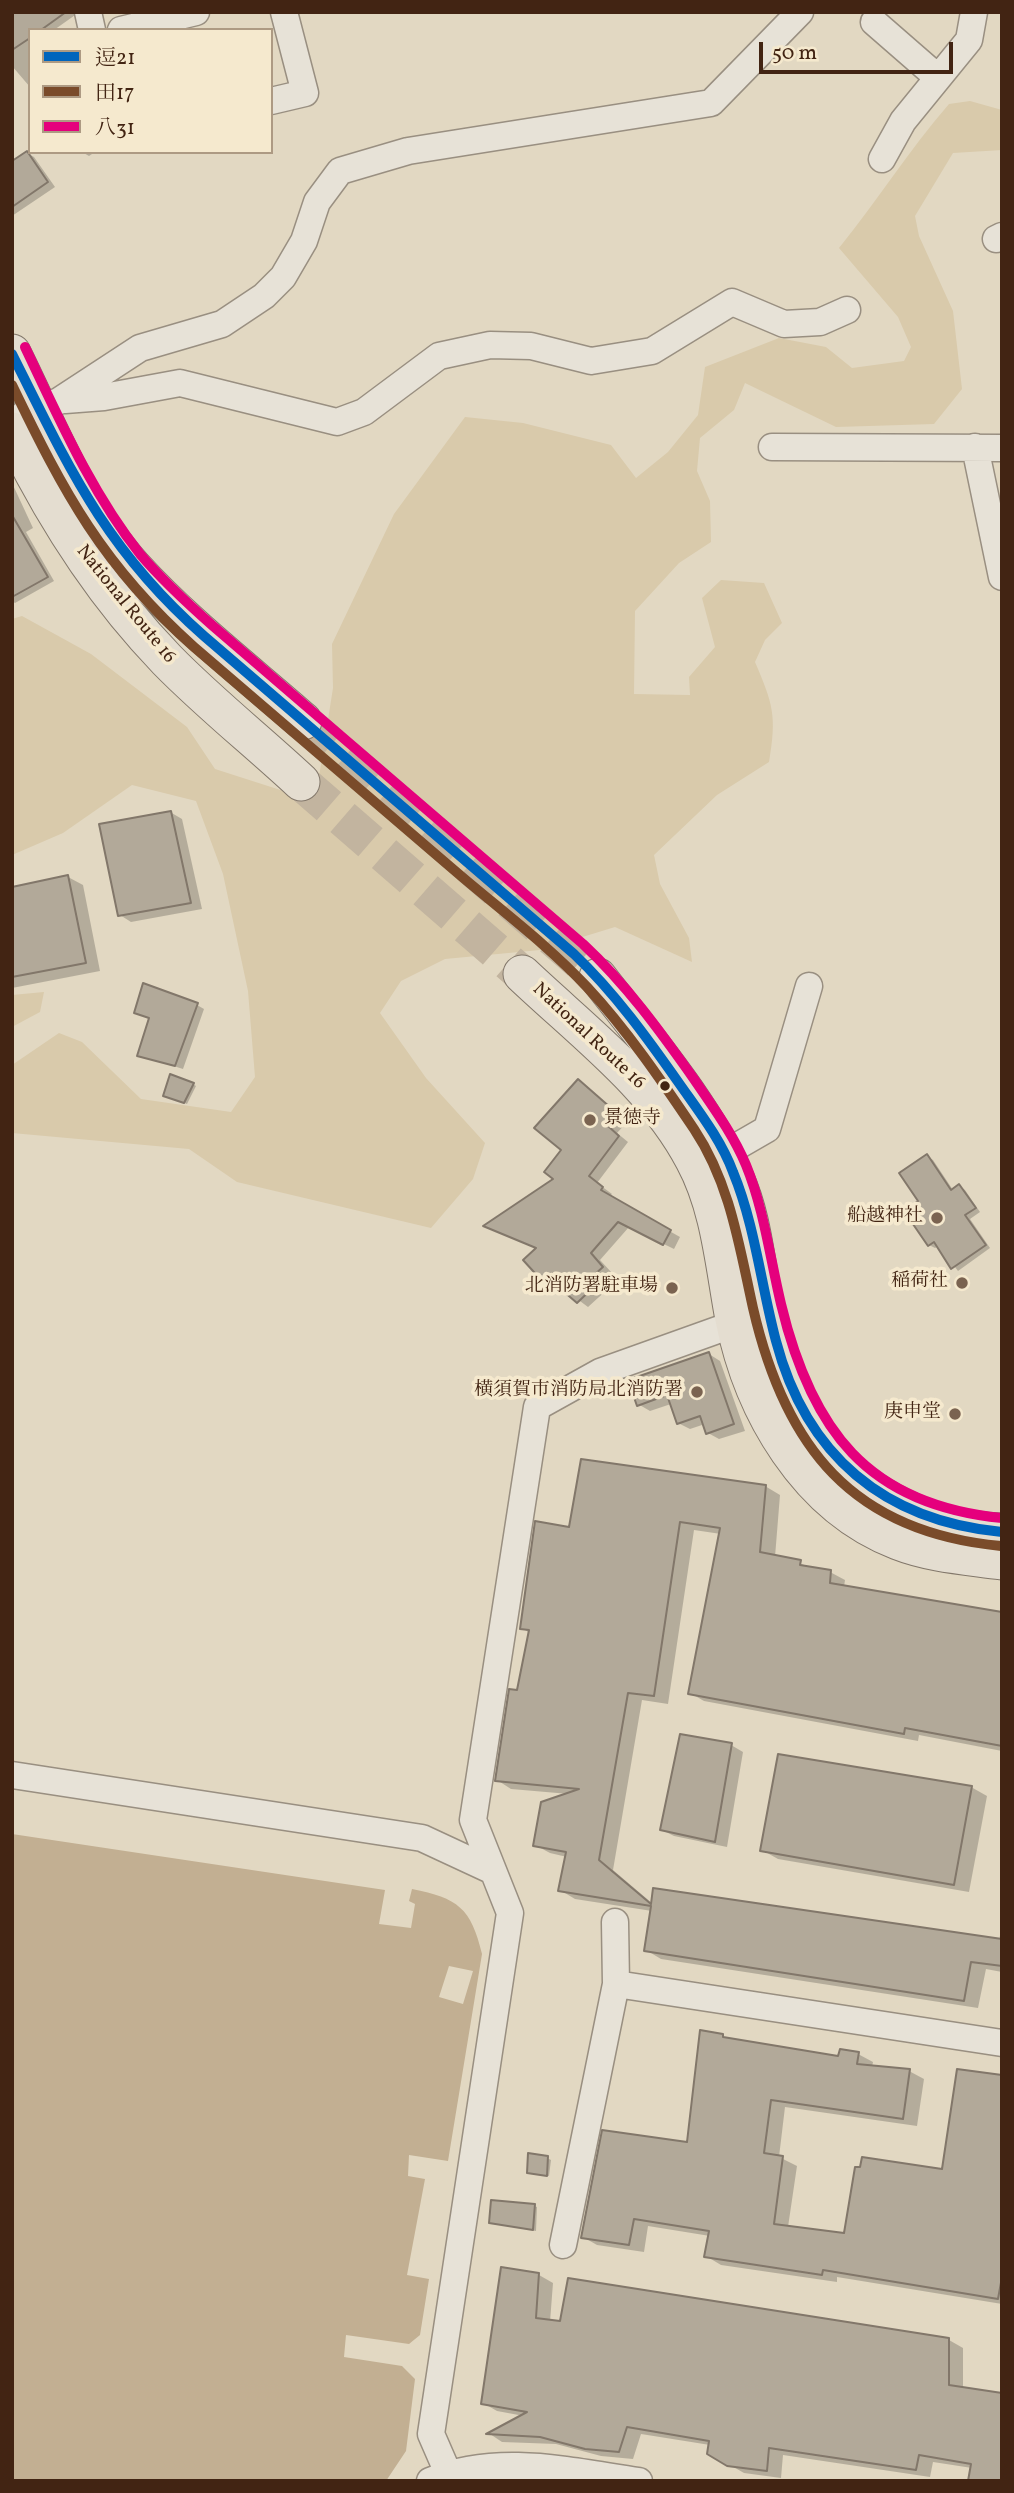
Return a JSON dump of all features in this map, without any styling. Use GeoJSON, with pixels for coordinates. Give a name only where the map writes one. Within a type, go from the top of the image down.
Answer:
{"type":"FeatureCollection","features":[{"type":"Feature","properties":{"kind":"highway","name":"National Route 16"},"geometry":{"type":"LineString","coordinates":[[12,353],[37,409],[83,495],[132,566],[303,721]]}},
{"type":"Feature","properties":{"kind":"highway","name":"National Route 16"},"geometry":{"type":"LineString","coordinates":[[12,431],[54,509],[90,566],[166,659],[301,782]]}},
{"type":"Feature","properties":{"kind":"highway"},"geometry":{"type":"LineString","coordinates":[[191,681],[221,649]]}},
{"type":"Feature","properties":{"kind":"highway","name":"National Route 16"},"geometry":{"type":"LineString","coordinates":[[522,974],[650,1096],[710,1157],[741,1195],[757,1394],[779,1439],[813,1482],[859,1519],[897,1541],[937,1552],[1002,1561]]}},
{"type":"Feature","properties":{"kind":"highway","name":"National Route 16"},"geometry":{"type":"LineString","coordinates":[[598,977],[698,1109],[710,1157]]}},
{"type":"Feature","properties":{"kind":"highway","name":"National Route 16"},"geometry":{"type":"LineString","coordinates":[[751,1318],[789,1384],[806,1421],[838,1462],[878,1494],[911,1512],[948,1524],[1002,1532]]}},
{"type":"Feature","properties":{"kind":"street"},"geometry":{"type":"LineString","coordinates":[[129,28],[196,12]]}},
{"type":"Feature","properties":{"kind":"street"},"geometry":{"type":"LineString","coordinates":[[273,101],[305,93],[284,12]]}},
{"type":"Feature","properties":{"kind":"street"},"geometry":{"type":"LineString","coordinates":[[37,409],[141,348],[222,324],[264,296],[283,277],[304,241],[317,202],[340,171],[408,151],[711,103],[800,12]]}},
{"type":"Feature","properties":{"kind":"street"},"geometry":{"type":"LineString","coordinates":[[883,159],[903,121],[936,76],[969,40],[974,12]]}},
{"type":"Feature","properties":{"kind":"street"},"geometry":{"type":"LineString","coordinates":[[874,22],[936,76]]}},
{"type":"Feature","properties":{"kind":"street"},"geometry":{"type":"LineString","coordinates":[[37,409],[180,383],[337,422],[364,412],[439,356],[490,345],[531,346],[591,361],[652,351],[732,302],[784,324],[820,322],[847,310]]}},
{"type":"Feature","properties":{"kind":"street"},"geometry":{"type":"LineString","coordinates":[[772,447],[1002,448]]}},
{"type":"Feature","properties":{"kind":"street"},"geometry":{"type":"LineString","coordinates":[[975,447],[1002,577]]}},
{"type":"Feature","properties":{"kind":"street"},"geometry":{"type":"LineString","coordinates":[[710,1157],[767,1129],[809,986]]}},
{"type":"Feature","properties":{"kind":"street"},"geometry":{"type":"LineString","coordinates":[[639,2481],[517,2463],[439,2477],[431,2434],[510,1913],[473,1819],[537,1407],[600,1372],[751,1318]]}},
{"type":"Feature","properties":{"kind":"street"},"geometry":{"type":"LineString","coordinates":[[12,1775],[422,1838],[494,1871]]}},
{"type":"Feature","properties":{"kind":"street"},"geometry":{"type":"LineString","coordinates":[[563,2245],[616,1984],[615,1922]]}},
{"type":"Feature","properties":{"kind":"street"},"geometry":{"type":"LineString","coordinates":[[616,1984],[1002,2043]]}},
{"type":"Feature","properties":{"kind":"shaded area"},"geometry":{"type":"Polygon","coordinates":[[[970,101],[1002,110],[1002,150],[953,153],[915,216],[919,236],[953,311],[962,389],[934,424],[836,427],[745,383],[734,410],[700,438],[697,471],[710,501],[711,542],[679,563],[635,611],[634,694],[690,695],[689,677],[715,647],[702,598],[721,580],[764,583],[782,623],[765,640],[755,662],[772,710],[773,733],[769,762],[717,795],[654,855],[660,884],[689,938],[692,962],[615,927],[540,950],[445,959],[401,981],[380,1013],[426,1078],[485,1143],[473,1179],[431,1228],[237,1182],[189,1149],[12,1133],[12,1065],[59,1033],[82,1042],[141,1099],[231,1112],[255,1077],[248,991],[223,874],[196,801],[132,785],[63,833],[12,855],[12,619],[22,616],[91,654],[187,727],[215,769],[296,795],[318,783],[333,688],[332,644],[394,514],[465,417],[523,423],[611,445],[636,478],[668,452],[698,415],[705,367],[779,338],[826,347],[852,368],[904,361],[911,347],[898,317],[839,248],[949,104],[970,101]]]}},
{"type":"Feature","properties":{"kind":"shaded area"},"geometry":{"type":"Polygon","coordinates":[[[44,992],[40,1012],[12,1027],[12,995],[44,992]]]}},
{"type":"Feature","properties":{"kind":"shaded area"},"geometry":{"type":"Polygon","coordinates":[[[12,1834],[385,1890],[379,1924],[411,1928],[415,1904],[409,1901],[412,1889],[451,1901],[460,1908],[473,1926],[482,1954],[448,2161],[409,2155],[408,2176],[425,2179],[407,2275],[429,2279],[420,2335],[409,2344],[346,2335],[344,2357],[402,2366],[415,2379],[406,2451],[386,2481],[12,2481],[12,1834]],[[449,1966],[439,1997],[463,2004],[473,1971],[449,1966]]]}},
{"type":"Feature","properties":{"kind":"building"},"geometry":{"type":"Polygon","coordinates":[[[12,12],[66,12],[44,28],[28,28],[28,39],[12,50],[12,12]]]}},
{"type":"Feature","properties":{"kind":"building"},"geometry":{"type":"Polygon","coordinates":[[[27,151],[48,182],[12,207],[12,161],[27,151]]]}},
{"type":"Feature","properties":{"kind":"building"},"geometry":{"type":"Polygon","coordinates":[[[12,515],[48,577],[12,597],[12,515]]]}},
{"type":"Feature","properties":{"kind":"building"},"geometry":{"type":"Polygon","coordinates":[[[171,811],[191,903],[118,916],[99,824],[171,811]]]}},
{"type":"Feature","properties":{"kind":"building"},"geometry":{"type":"Polygon","coordinates":[[[68,875],[86,963],[12,977],[12,887],[68,875]]]}},
{"type":"Feature","properties":{"kind":"building"},"geometry":{"type":"Polygon","coordinates":[[[143,983],[198,1003],[175,1066],[137,1056],[149,1018],[134,1013],[143,983]]]}},
{"type":"Feature","properties":{"kind":"building"},"geometry":{"type":"Polygon","coordinates":[[[170,1074],[194,1083],[184,1103],[163,1096],[170,1074]]]}},
{"type":"Feature","properties":{"kind":"building"},"geometry":{"type":"Polygon","coordinates":[[[578,1079],[619,1115],[608,1126],[619,1136],[589,1176],[603,1187],[601,1190],[671,1230],[663,1245],[618,1222],[591,1253],[603,1267],[594,1275],[600,1281],[577,1303],[548,1278],[543,1282],[523,1260],[536,1248],[483,1226],[553,1179],[544,1172],[561,1150],[534,1128],[578,1079]]]}},
{"type":"Feature","properties":{"kind":"building"},"geometry":{"type":"Polygon","coordinates":[[[927,1154],[951,1190],[959,1184],[976,1208],[965,1215],[986,1245],[951,1269],[934,1242],[928,1246],[904,1211],[918,1201],[899,1173],[927,1154]]]}},
{"type":"Feature","properties":{"kind":"building"},"geometry":{"type":"Polygon","coordinates":[[[709,1352],[734,1424],[706,1434],[700,1416],[677,1424],[667,1395],[637,1406],[628,1380],[709,1352]]]}},
{"type":"Feature","properties":{"kind":"building"},"geometry":{"type":"Polygon","coordinates":[[[581,1459],[766,1485],[760,1552],[801,1560],[800,1565],[831,1570],[830,1583],[1002,1612],[1002,1746],[905,1728],[904,1734],[688,1694],[720,1528],[680,1522],[654,1696],[628,1693],[599,1860],[651,1904],[653,1888],[1002,1939],[1002,1966],[971,1962],[964,2001],[644,1951],[651,1906],[558,1891],[566,1852],[533,1846],[541,1802],[579,1789],[495,1781],[509,1689],[517,1690],[529,1630],[520,1629],[535,1521],[569,1527],[581,1459]]]}},
{"type":"Feature","properties":{"kind":"building"},"geometry":{"type":"Polygon","coordinates":[[[680,1734],[732,1743],[715,1842],[660,1830],[680,1734]]]}},
{"type":"Feature","properties":{"kind":"building"},"geometry":{"type":"Polygon","coordinates":[[[778,1754],[972,1786],[954,1885],[760,1851],[778,1754]]]}},
{"type":"Feature","properties":{"kind":"building"},"geometry":{"type":"Polygon","coordinates":[[[700,2030],[723,2034],[723,2037],[838,2056],[840,2049],[859,2052],[857,2064],[910,2069],[903,2119],[771,2100],[764,2153],[783,2156],[774,2224],[844,2233],[855,2167],[860,2167],[862,2157],[942,2169],[957,2069],[1002,2075],[1002,2277],[998,2299],[823,2270],[822,2275],[704,2257],[709,2231],[634,2219],[629,2245],[581,2238],[602,2130],[687,2142],[700,2030]]]}},
{"type":"Feature","properties":{"kind":"building"},"geometry":{"type":"Polygon","coordinates":[[[528,2153],[548,2156],[547,2176],[527,2173],[528,2153]]]}},
{"type":"Feature","properties":{"kind":"building"},"geometry":{"type":"Polygon","coordinates":[[[491,2200],[535,2204],[533,2230],[489,2223],[491,2200]]]}},
{"type":"Feature","properties":{"kind":"building"},"geometry":{"type":"Polygon","coordinates":[[[501,2267],[539,2273],[536,2318],[560,2321],[568,2278],[949,2338],[949,2385],[1002,2393],[1002,2481],[968,2481],[971,2464],[919,2455],[916,2470],[769,2448],[767,2471],[727,2466],[707,2454],[709,2441],[627,2427],[619,2452],[585,2449],[540,2437],[486,2434],[527,2412],[481,2404],[501,2267]]]}},
{"type":"Feature","properties":{"kind":"tunnel"},"geometry":{"type":"LineString","coordinates":[[303,721],[598,977]]}},
{"type":"Feature","properties":{"kind":"tunnel"},"geometry":{"type":"LineString","coordinates":[[301,782],[522,974]]}},
{"type":"Feature","properties":{"kind":"transit line","name":"八31"},"geometry":{"type":"LineString","coordinates":[[25,347],[91,480],[122,530],[157,573],[213,626],[583,944],[614,975],[655,1026],[715,1110],[741,1154],[758,1199],[781,1304],[794,1349],[809,1388],[829,1423],[852,1453],[881,1478],[915,1497],[955,1510],[1002,1518]]}},
{"type":"Feature","properties":{"kind":"transit line","name":"逗21"},"geometry":{"type":"LineString","coordinates":[[12,354],[52,434],[92,505],[140,571],[170,604],[574,954],[603,984],[643,1034],[703,1117],[728,1160],[747,1213],[776,1341],[789,1381],[807,1417],[830,1449],[856,1475],[887,1497],[921,1514],[960,1525],[1002,1532]]}},
{"type":"Feature","properties":{"kind":"transit line","name":"田17"},"geometry":{"type":"LineString","coordinates":[[12,385],[68,494],[88,526],[134,587],[162,617],[556,956],[602,1003],[630,1038],[694,1129],[716,1171],[732,1215],[767,1358],[784,1402],[806,1441],[833,1474],[865,1501],[904,1522],[949,1537],[1001,1546]]}},
{"type":"Feature","properties":{"kind":"place","name":"景徳寺"},"geometry":{"type":"Point","coordinates":[590,1120]}},
{"type":"Feature","properties":{"kind":"place","name":"船越神社"},"geometry":{"type":"Point","coordinates":[937,1218]}},
{"type":"Feature","properties":{"kind":"place","name":"稲荷社"},"geometry":{"type":"Point","coordinates":[962,1283]}},
{"type":"Feature","properties":{"kind":"place","name":"北消防署駐車場"},"geometry":{"type":"Point","coordinates":[672,1288]}},
{"type":"Feature","properties":{"kind":"place","name":"横須賀市消防局北消防署"},"geometry":{"type":"Point","coordinates":[697,1392]}},
{"type":"Feature","properties":{"kind":"place","name":"庚申堂"},"geometry":{"type":"Point","coordinates":[955,1414]}}]}
